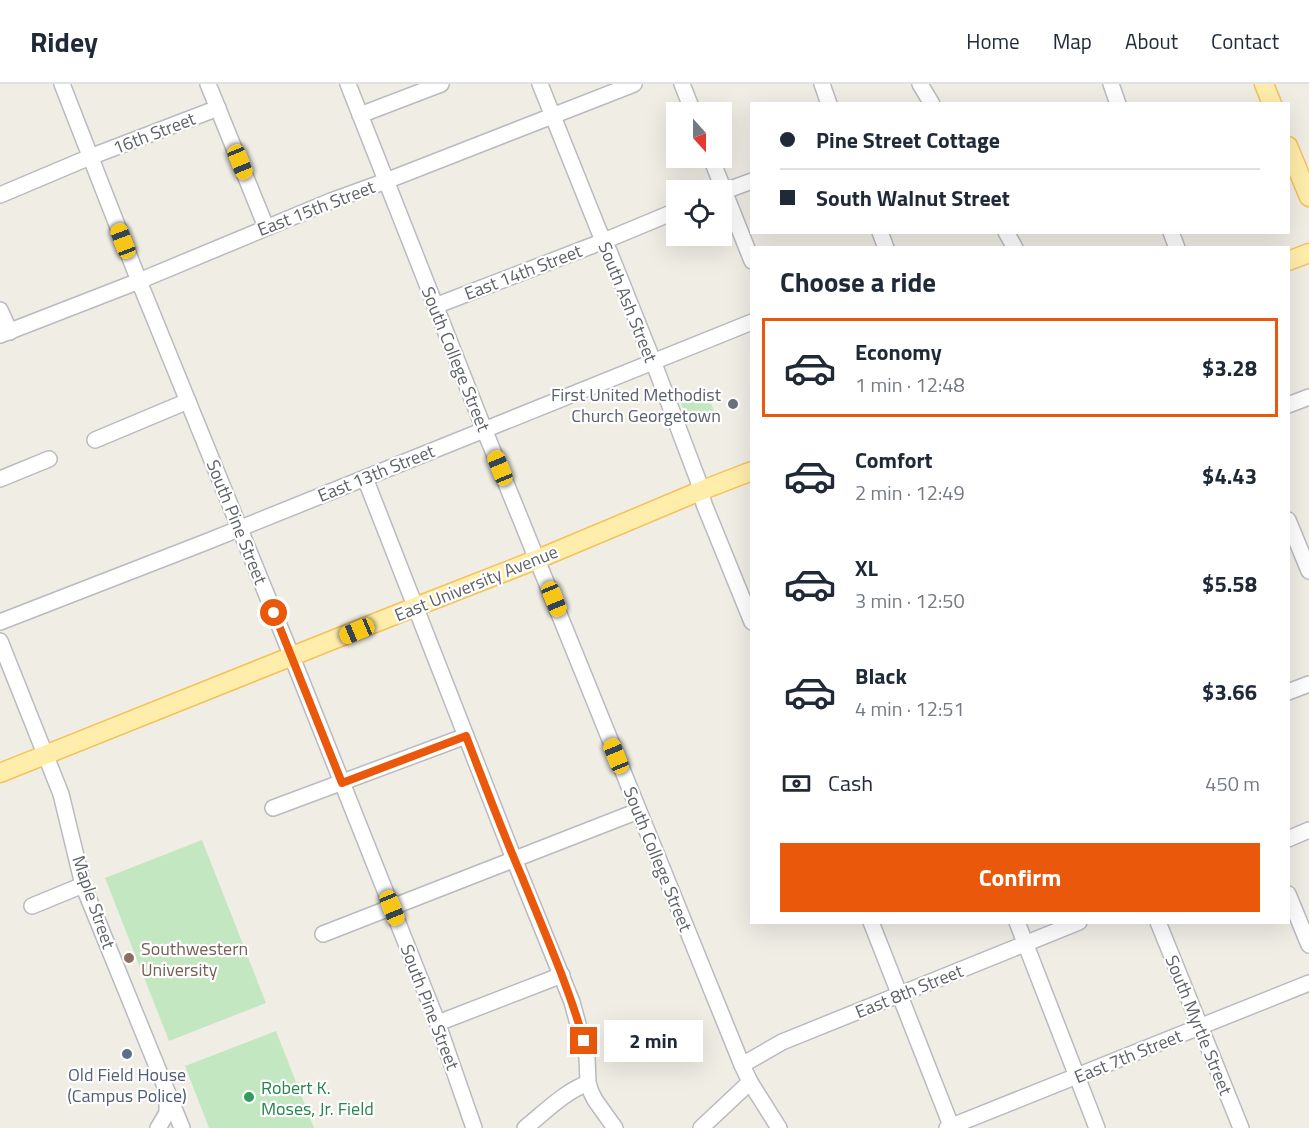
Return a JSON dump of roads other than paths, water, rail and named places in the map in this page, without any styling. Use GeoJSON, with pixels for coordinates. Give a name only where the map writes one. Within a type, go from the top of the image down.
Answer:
{"type":"FeatureCollection","features":[{"type":"Feature","properties":{"kind":"main road"},"geometry":{"type":"LineString","coordinates":[[1264,84],[1271,102]]}},
{"type":"Feature","properties":{"kind":"main road"},"geometry":{"type":"LineString","coordinates":[[1290,151],[1309,197]]}},
{"type":"Feature","properties":{"kind":"main road"},"geometry":{"type":"LineString","coordinates":[[1290,260],[1309,253]]}},
{"type":"Feature","properties":{"kind":"main road","name":"East University Avenue"},"geometry":{"type":"LineString","coordinates":[[0,772],[538,560],[750,472]]}},
{"type":"Feature","properties":{"kind":"street","name":"South Pine Street"},"geometry":{"type":"LineString","coordinates":[[62,84],[438,1023],[474,1128]]}},
{"type":"Feature","properties":{"kind":"street"},"geometry":{"type":"LineString","coordinates":[[208,84],[266,227]]}},
{"type":"Feature","properties":{"kind":"street","name":"South College Street"},"geometry":{"type":"LineString","coordinates":[[348,84],[484,429],[742,1065],[779,1128]]}},
{"type":"Feature","properties":{"kind":"street"},"geometry":{"type":"LineString","coordinates":[[360,115],[441,84]]}},
{"type":"Feature","properties":{"kind":"street","name":"South Ash Street"},"geometry":{"type":"LineString","coordinates":[[540,84],[653,362],[698,480],[706,509],[750,619]]}},
{"type":"Feature","properties":{"kind":"street","name":"East 15th Street"},"geometry":{"type":"LineString","coordinates":[[5,334],[266,227],[634,84]]}},
{"type":"Feature","properties":{"kind":"street"},"geometry":{"type":"LineString","coordinates":[[682,84],[689,102]]}},
{"type":"Feature","properties":{"kind":"street"},"geometry":{"type":"LineString","coordinates":[[822,84],[829,102]]}},
{"type":"Feature","properties":{"kind":"street"},"geometry":{"type":"LineString","coordinates":[[920,84],[931,102]]}},
{"type":"Feature","properties":{"kind":"street"},"geometry":{"type":"LineString","coordinates":[[1111,84],[1118,102]]}},
{"type":"Feature","properties":{"kind":"street","name":"16th Street"},"geometry":{"type":"LineString","coordinates":[[0,195],[90,157],[218,108]]}},
{"type":"Feature","properties":{"kind":"street"},"geometry":{"type":"LineString","coordinates":[[732,188],[750,182]]}},
{"type":"Feature","properties":{"kind":"street"},"geometry":{"type":"LineString","coordinates":[[732,213],[750,256]]}},
{"type":"Feature","properties":{"kind":"street","name":"East 14th Street"},"geometry":{"type":"LineString","coordinates":[[435,306],[666,215]]}},
{"type":"Feature","properties":{"kind":"street"},"geometry":{"type":"LineString","coordinates":[[0,310],[5,334]]}},
{"type":"Feature","properties":{"kind":"street","name":"East 13th Street"},"geometry":{"type":"LineString","coordinates":[[0,622],[206,542],[750,323]]}},
{"type":"Feature","properties":{"kind":"street"},"geometry":{"type":"LineString","coordinates":[[1290,404],[1309,397]]}},
{"type":"Feature","properties":{"kind":"street"},"geometry":{"type":"LineString","coordinates":[[95,440],[188,401]]}},
{"type":"Feature","properties":{"kind":"street"},"geometry":{"type":"LineString","coordinates":[[0,479],[50,459]]}},
{"type":"Feature","properties":{"kind":"street"},"geometry":{"type":"LineString","coordinates":[[365,478],[572,1002],[584,1041],[588,1083],[595,1100],[615,1128]]}},
{"type":"Feature","properties":{"kind":"street"},"geometry":{"type":"LineString","coordinates":[[1290,525],[1309,571]]}},
{"type":"Feature","properties":{"kind":"street","name":"Maple Street"},"geometry":{"type":"LineString","coordinates":[[0,641],[61,794],[83,885],[182,1128]]}},
{"type":"Feature","properties":{"kind":"street"},"geometry":{"type":"LineString","coordinates":[[1290,691],[1309,684]]}},
{"type":"Feature","properties":{"kind":"street"},"geometry":{"type":"LineString","coordinates":[[273,808],[466,736]]}},
{"type":"Feature","properties":{"kind":"street"},"geometry":{"type":"LineString","coordinates":[[323,934],[638,811]]}},
{"type":"Feature","properties":{"kind":"street"},"geometry":{"type":"LineString","coordinates":[[1290,838],[1309,830]]}},
{"type":"Feature","properties":{"kind":"street"},"geometry":{"type":"LineString","coordinates":[[33,906],[83,885]]}},
{"type":"Feature","properties":{"kind":"street"},"geometry":{"type":"LineString","coordinates":[[1290,899],[1309,945]]}},
{"type":"Feature","properties":{"kind":"street"},"geometry":{"type":"LineString","coordinates":[[872,924],[950,1127]]}},
{"type":"Feature","properties":{"kind":"street"},"geometry":{"type":"LineString","coordinates":[[1018,924],[1096,1128]]}},
{"type":"Feature","properties":{"kind":"street","name":"East 8th Street"},"geometry":{"type":"LineString","coordinates":[[742,1065],[782,1042],[1074,924]]}},
{"type":"Feature","properties":{"kind":"street","name":"South Myrtle Street"},"geometry":{"type":"LineString","coordinates":[[1159,924],[1240,1128]]}},
{"type":"Feature","properties":{"kind":"street"},"geometry":{"type":"LineString","coordinates":[[438,1023],[562,975]]}},
{"type":"Feature","properties":{"kind":"street","name":"East 7th Street"},"geometry":{"type":"LineString","coordinates":[[950,1127],[1309,983]]}},
{"type":"Feature","properties":{"kind":"street"},"geometry":{"type":"LineString","coordinates":[[701,1128],[750,1082]]}},
{"type":"Feature","properties":{"kind":"street"},"geometry":{"type":"LineString","coordinates":[[525,1128],[572,1091],[588,1083]]}},
{"type":"Feature","properties":{"kind":"street"},"geometry":{"type":"LineString","coordinates":[[158,1128],[167,1113],[167,1093]]}},
{"type":"Feature","properties":{"kind":"place","name":"First United Methodist Church Georgetown"},"geometry":{"type":"Point","coordinates":[733,404]}},
{"type":"Feature","properties":{"kind":"place","name":"Southwestern University"},"geometry":{"type":"Point","coordinates":[129,958]}},
{"type":"Feature","properties":{"kind":"place","name":"Old Field House (Campus Police)"},"geometry":{"type":"Point","coordinates":[127,1054]}},
{"type":"Feature","properties":{"kind":"place","name":"Robert K. Moses, Jr. Field"},"geometry":{"type":"Point","coordinates":[249,1097]}}]}
